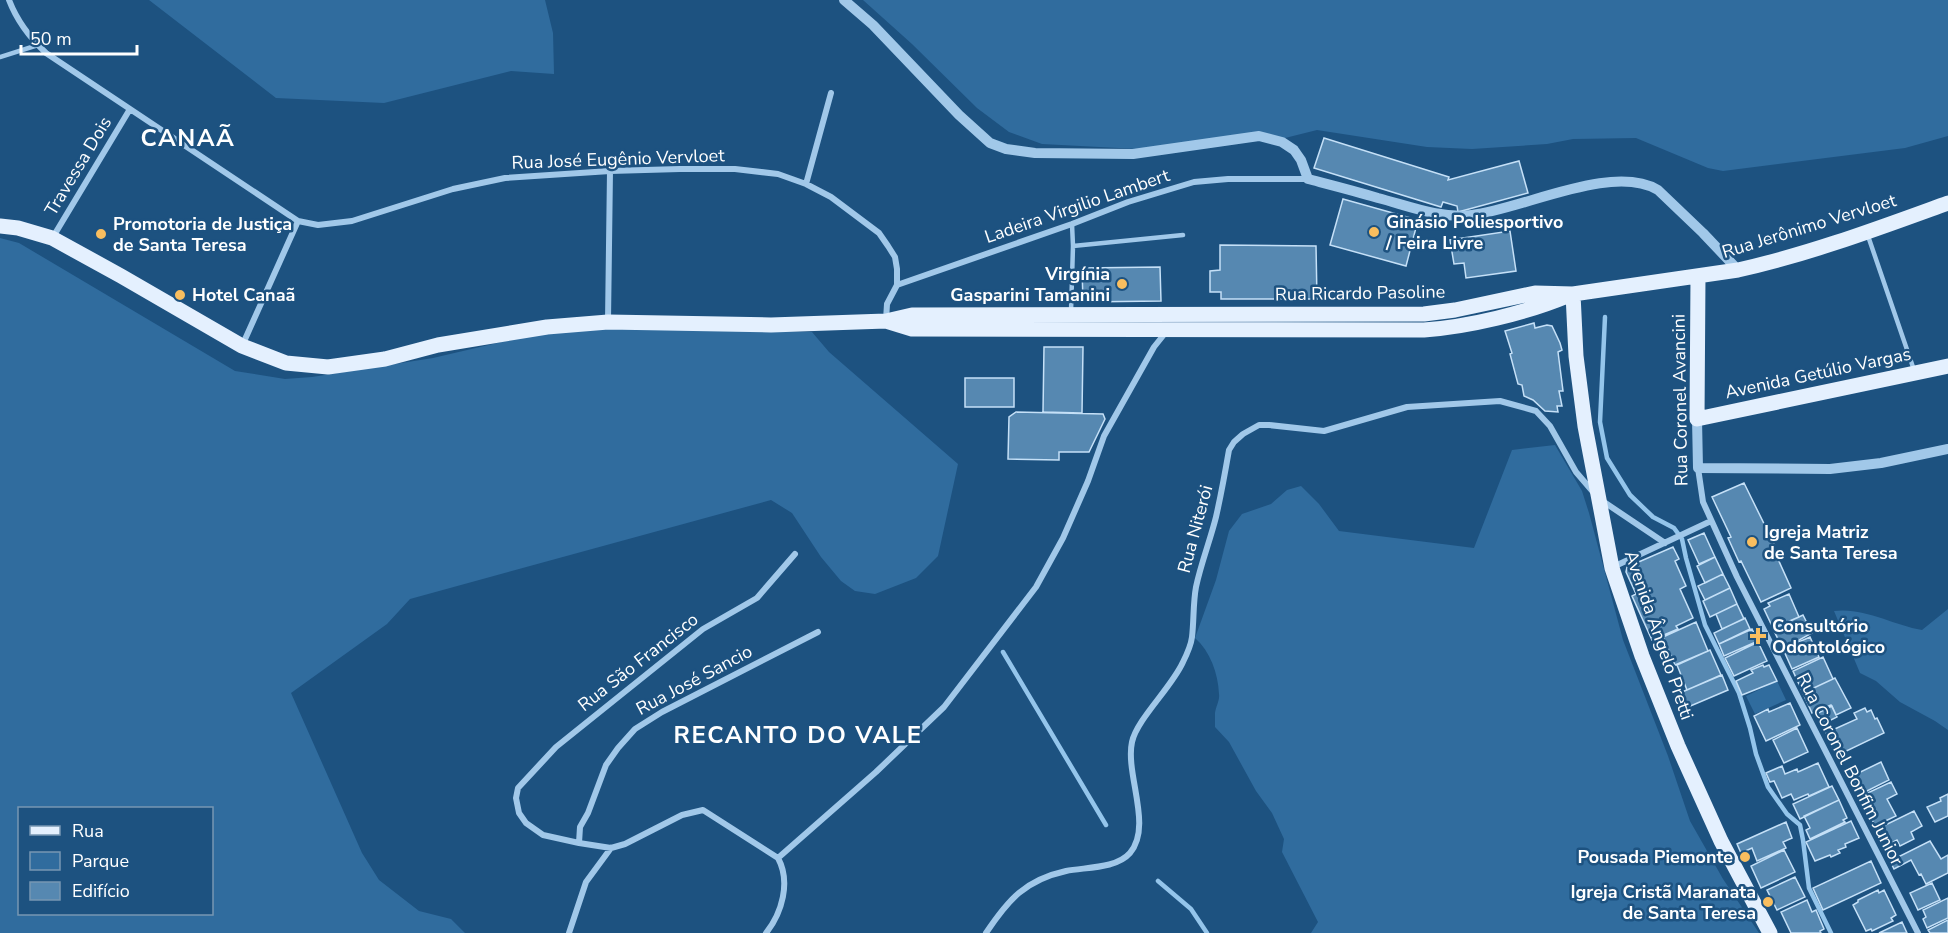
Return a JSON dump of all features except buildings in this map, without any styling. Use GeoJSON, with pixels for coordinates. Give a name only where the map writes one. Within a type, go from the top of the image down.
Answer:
{"type":"FeatureCollection","features":[{"type":"Feature","properties":{"kind":"main road","name":"Rua Jerônimo Vervloet"},"geometry":{"type":"LineString","coordinates":[[1573,294],[1698,277],[1763,265],[1948,203]]}},
{"type":"Feature","properties":{"kind":"main road"},"geometry":{"type":"LineString","coordinates":[[0,226],[18,228],[52,238],[242,346],[286,363],[328,367],[385,359],[438,345],[547,327],[608,322],[771,326],[886,321]]}},
{"type":"Feature","properties":{"kind":"main road","name":"Rua Coronel Avancini"},"geometry":{"type":"LineString","coordinates":[[1697,419],[1698,277]]}},
{"type":"Feature","properties":{"kind":"main road","name":"Rua Ricardo Pasoline"},"geometry":{"type":"LineString","coordinates":[[886,321],[912,315],[1424,314],[1455,310],[1535,293],[1573,294]]}},
{"type":"Feature","properties":{"kind":"main road","name":"Rua Ricardo Pasoline"},"geometry":{"type":"LineString","coordinates":[[886,321],[912,329],[1439,329],[1539,307],[1573,294]]}},
{"type":"Feature","properties":{"kind":"main road","name":"Avenida Ângelo Pretti"},"geometry":{"type":"LineString","coordinates":[[1573,294],[1585,426],[1612,568],[1642,656],[1678,746],[1721,841],[1770,933]]}},
{"type":"Feature","properties":{"kind":"main road","name":"Avenida Getúlio Vargas"},"geometry":{"type":"LineString","coordinates":[[1697,419],[1948,366]]}},
{"type":"Feature","properties":{"kind":"street","name":"Rua José Eugênio Vervloet"},"geometry":{"type":"LineString","coordinates":[[9,0],[19,21],[46,53],[298,221],[318,225],[344,222],[453,189],[505,178],[610,171],[735,169],[778,174],[806,184],[831,198],[879,233],[895,257],[897,285],[887,304],[886,321]]}},
{"type":"Feature","properties":{"kind":"street"},"geometry":{"type":"LineString","coordinates":[[844,0],[873,25],[959,115],[990,143],[1006,149],[1035,153],[1133,154],[1258,136],[1276,140],[1294,150],[1308,179],[1450,216],[1470,216],[1504,210],[1585,186],[1633,181],[1658,190],[1738,270]]}},
{"type":"Feature","properties":{"kind":"street"},"geometry":{"type":"LineString","coordinates":[[806,184],[831,93]]}},
{"type":"Feature","properties":{"kind":"street","name":"Travessa Dois"},"geometry":{"type":"LineString","coordinates":[[52,238],[130,109]]}},
{"type":"Feature","properties":{"kind":"street"},"geometry":{"type":"LineString","coordinates":[[608,322],[610,171]]}},
{"type":"Feature","properties":{"kind":"street","name":"Ladeira Virgilio Lambert"},"geometry":{"type":"LineString","coordinates":[[897,285],[1072,224],[1146,195],[1194,182],[1228,179],[1308,179]]}},
{"type":"Feature","properties":{"kind":"street"},"geometry":{"type":"LineString","coordinates":[[242,346],[298,221]]}},
{"type":"Feature","properties":{"kind":"street"},"geometry":{"type":"LineString","coordinates":[[778,858],[876,772],[944,707],[1036,587],[1063,538],[1088,481],[1104,436],[1154,347],[1168,330]]}},
{"type":"Feature","properties":{"kind":"street","name":"Rua Niterói"},"geometry":{"type":"LineString","coordinates":[[986,933],[1008,903],[1035,882],[1065,871],[1111,864],[1131,853],[1139,830],[1131,761],[1132,738],[1174,678],[1189,647],[1192,637],[1196,585],[1216,517],[1229,450],[1243,434],[1259,425],[1269,424],[1324,431],[1407,408],[1500,401],[1536,411],[1550,426],[1576,472],[1597,497],[1665,543]]}},
{"type":"Feature","properties":{"kind":"street","name":"Rua Coronel Avancini"},"geometry":{"type":"LineString","coordinates":[[1697,419],[1698,468],[1703,502],[1711,521]]}},
{"type":"Feature","properties":{"kind":"street"},"geometry":{"type":"LineString","coordinates":[[1698,468],[1830,469],[1881,463],[1948,449]]}},
{"type":"Feature","properties":{"kind":"street"},"geometry":{"type":"LineString","coordinates":[[1612,568],[1711,521]]}},
{"type":"Feature","properties":{"kind":"street","name":"Rua Coronel Bonfim Junior"},"geometry":{"type":"LineString","coordinates":[[1711,521],[1788,680],[1918,933]]}},
{"type":"Feature","properties":{"kind":"street","name":"Rua São Francisco"},"geometry":{"type":"LineString","coordinates":[[579,843],[543,835],[526,823],[519,813],[516,798],[518,788],[556,747],[688,640],[757,597],[795,554]]}},
{"type":"Feature","properties":{"kind":"street","name":"Rua José Sancio"},"geometry":{"type":"LineString","coordinates":[[579,843],[580,828],[606,765],[635,729],[662,712],[818,632]]}},
{"type":"Feature","properties":{"kind":"street"},"geometry":{"type":"LineString","coordinates":[[579,843],[611,848],[625,844],[682,814],[703,810],[778,858],[783,873],[781,909],[766,933]]}},
{"type":"Feature","properties":{"kind":"street"},"geometry":{"type":"LineString","coordinates":[[569,933],[586,882],[611,848]]}},
{"type":"Feature","properties":{"kind":"lane"},"geometry":{"type":"LineString","coordinates":[[0,57],[38,45]]}},
{"type":"Feature","properties":{"kind":"lane"},"geometry":{"type":"LineString","coordinates":[[1071,315],[1072,224]]}},
{"type":"Feature","properties":{"kind":"lane"},"geometry":{"type":"LineString","coordinates":[[1867,232],[1915,373]]}},
{"type":"Feature","properties":{"kind":"lane"},"geometry":{"type":"LineString","coordinates":[[1073,246],[1183,235]]}},
{"type":"Feature","properties":{"kind":"green space"},"geometry":{"type":"Polygon","coordinates":[[[149,0],[545,0],[553,33],[554,74],[511,71],[384,103],[276,98],[149,0]]]}},
{"type":"Feature","properties":{"kind":"green space"},"geometry":{"type":"Polygon","coordinates":[[[863,0],[1948,0],[1948,136],[1905,148],[1723,171],[1708,168],[1636,138],[1573,139],[1547,144],[1472,149],[1427,147],[1317,130],[1277,140],[1245,136],[1138,149],[1042,144],[1009,132],[977,108],[863,0]]]}},
{"type":"Feature","properties":{"kind":"green space"},"geometry":{"type":"Polygon","coordinates":[[[0,238],[19,243],[235,371],[285,379],[312,377],[433,358],[531,335],[579,327],[812,332],[829,352],[958,464],[938,556],[916,578],[875,594],[855,591],[841,581],[821,557],[792,513],[771,500],[410,599],[387,624],[291,693],[362,853],[379,880],[419,911],[451,919],[465,933],[0,933],[0,238]]]}},
{"type":"Feature","properties":{"kind":"green space"},"geometry":{"type":"Polygon","coordinates":[[[1555,445],[1582,491],[1623,640],[1668,756],[1690,821],[1723,879],[1759,933],[1311,933],[1318,922],[1282,852],[1284,839],[1272,813],[1256,791],[1229,742],[1215,727],[1219,696],[1217,678],[1209,656],[1195,638],[1216,580],[1229,531],[1242,514],[1271,504],[1287,490],[1301,486],[1319,504],[1339,531],[1474,548],[1512,450],[1555,445]]]}},
{"type":"Feature","properties":{"kind":"green space"},"geometry":{"type":"Polygon","coordinates":[[[1948,609],[1948,730],[1900,702],[1876,681],[1860,673],[1834,611],[1845,610],[1867,614],[1922,630],[1948,609]]]}},
{"type":"Feature","properties":{"kind":"green space"},"geometry":{"type":"Polygon","coordinates":[[[1777,681],[1786,700],[1755,714],[1746,696],[1777,681]]]}},
{"type":"Feature","properties":{"kind":"waterway"},"geometry":{"type":"LineString","coordinates":[[1605,317],[1600,422],[1607,458],[1630,495],[1653,517],[1674,528],[1682,539],[1705,625],[1739,693],[1768,787],[1787,814],[1800,825],[1809,888],[1831,933]]}},
{"type":"Feature","properties":{"kind":"waterway"},"geometry":{"type":"LineString","coordinates":[[1003,652],[1106,825]]}},
{"type":"Feature","properties":{"kind":"waterway"},"geometry":{"type":"LineString","coordinates":[[1158,881],[1191,909],[1207,933]]}},
{"type":"Feature","properties":{"kind":"place","name":"Ginásio Poliesportivo / Feira Livre"},"geometry":{"type":"Point","coordinates":[1374,232]}},
{"type":"Feature","properties":{"kind":"place","name":"Promotoria de Justiça de Santa Teresa"},"geometry":{"type":"Point","coordinates":[101,234]}},
{"type":"Feature","properties":{"kind":"place","name":"Virgínia Gasparini Tamanini"},"geometry":{"type":"Point","coordinates":[1122,284]}},
{"type":"Feature","properties":{"kind":"place","name":"Hotel Canaã"},"geometry":{"type":"Point","coordinates":[180,295]}},
{"type":"Feature","properties":{"kind":"place","name":"Igreja Matriz de Santa Teresa"},"geometry":{"type":"Point","coordinates":[1752,542]}},
{"type":"Feature","properties":{"kind":"place","name":"Consultório Odontológico"},"geometry":{"type":"Point","coordinates":[1758,636]}},
{"type":"Feature","properties":{"kind":"place","name":"Pousada Piemonte"},"geometry":{"type":"Point","coordinates":[1745,857]}},
{"type":"Feature","properties":{"kind":"place","name":"Igreja Cristã Maranata de Santa Teresa"},"geometry":{"type":"Point","coordinates":[1768,902]}},
{"type":"Feature","properties":{"kind":"district","name":"CANAÃ"},"geometry":{"type":"Point","coordinates":[188,138]}},
{"type":"Feature","properties":{"kind":"district","name":"RECANTO DO VALE"},"geometry":{"type":"Point","coordinates":[798,735]}}]}
